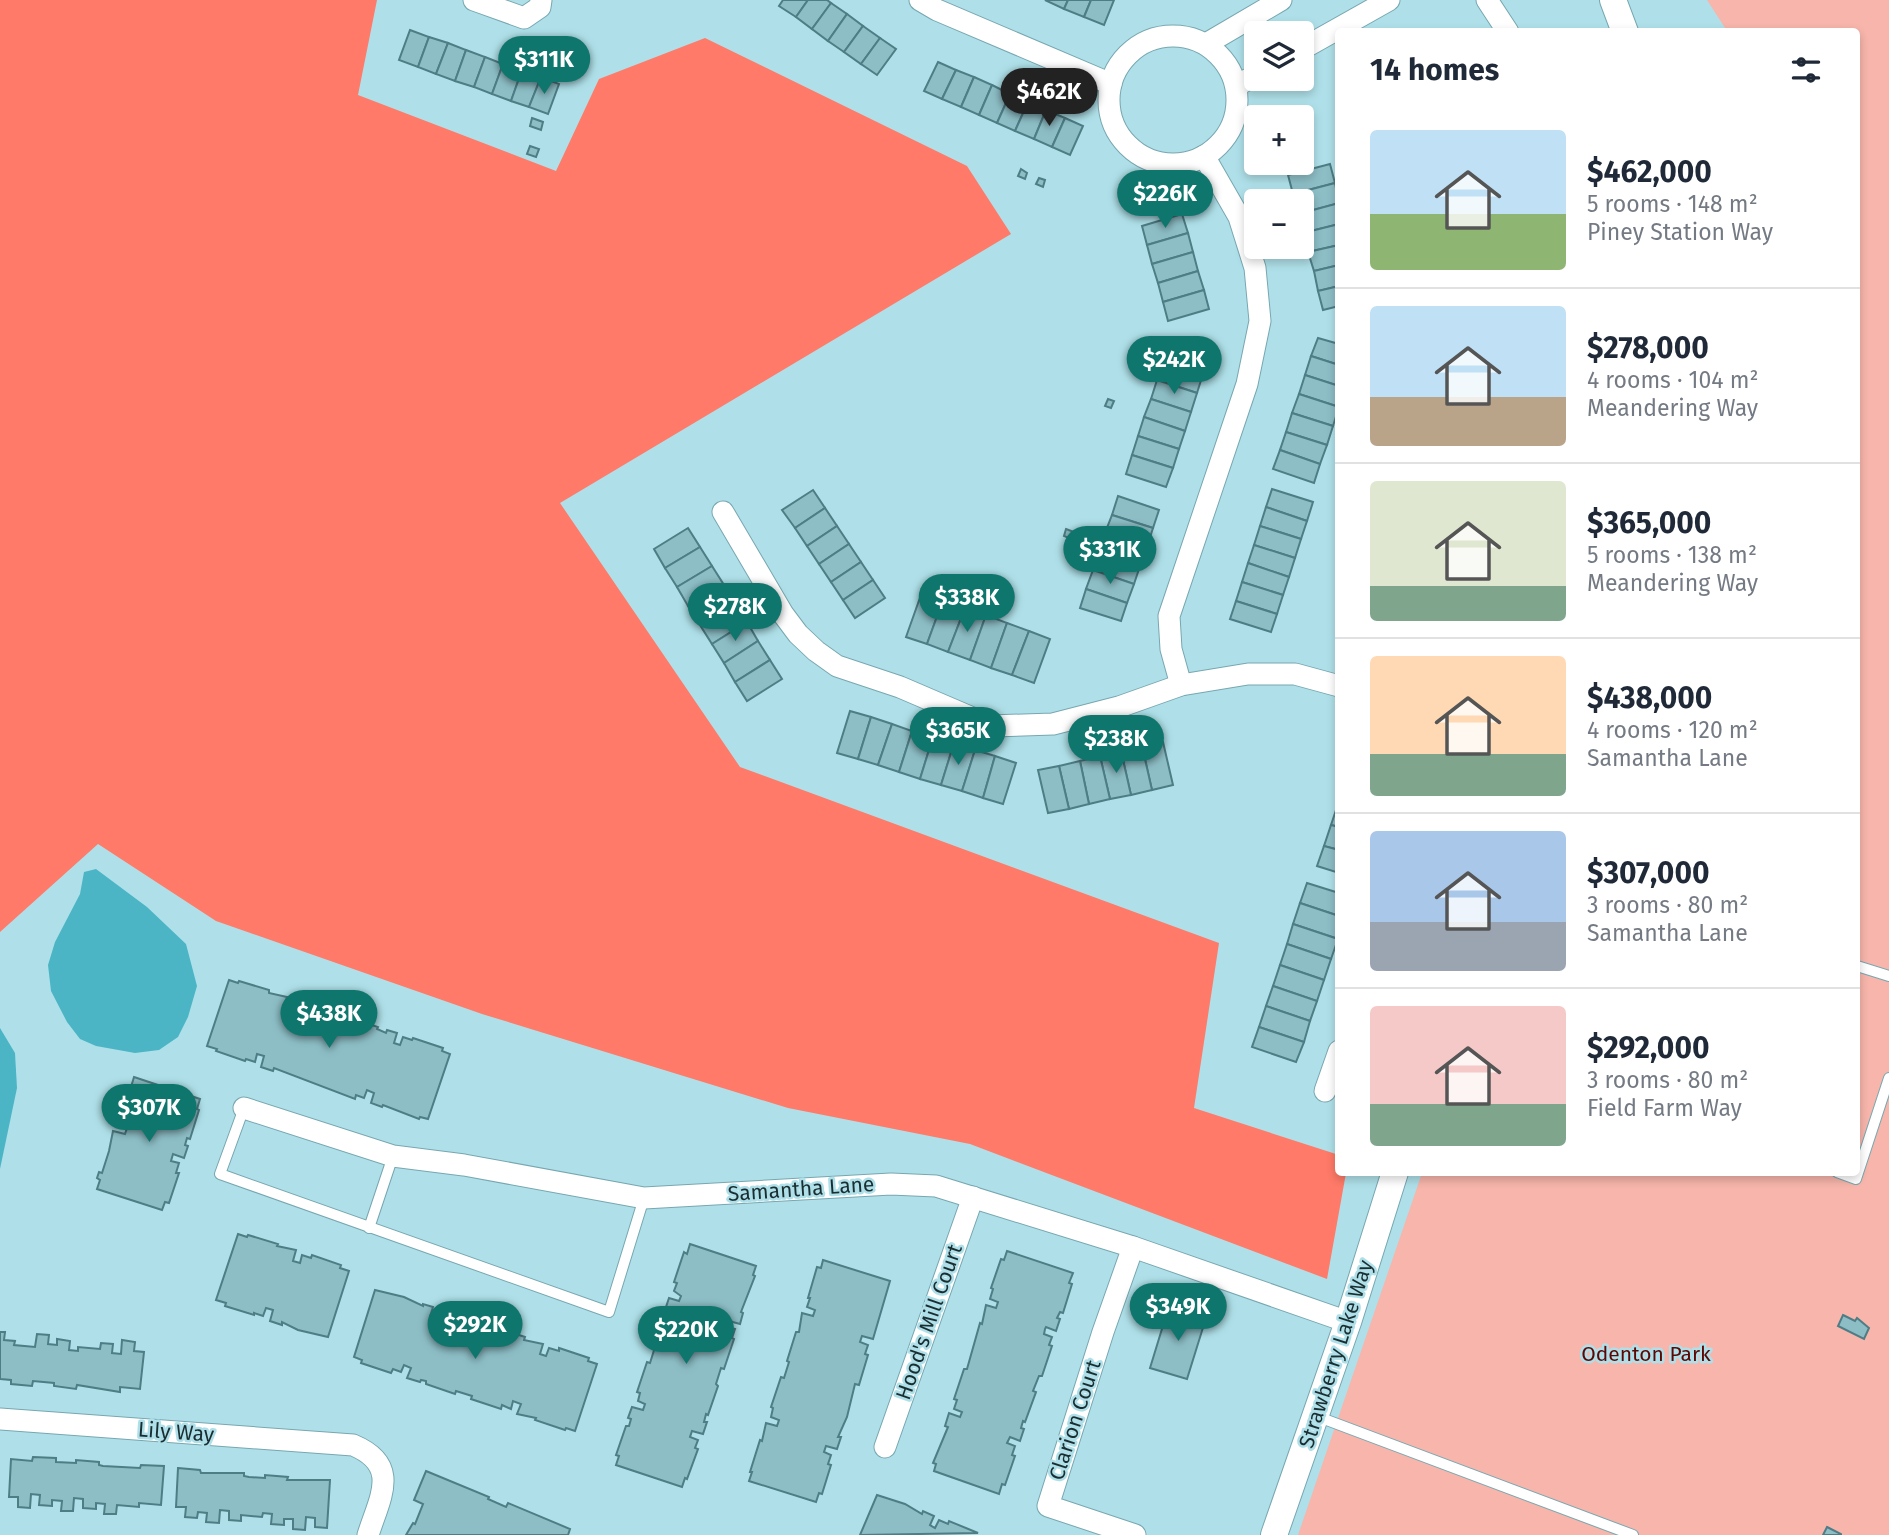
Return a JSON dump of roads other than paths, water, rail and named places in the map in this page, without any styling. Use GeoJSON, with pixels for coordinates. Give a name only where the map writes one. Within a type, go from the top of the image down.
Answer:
{"type":"FeatureCollection","features":[{"type":"Feature","properties":{"kind":"street"},"geometry":{"type":"LineString","coordinates":[[474,0],[524,18],[540,7],[541,0]]}},
{"type":"Feature","properties":{"kind":"street"},"geometry":{"type":"LineString","coordinates":[[920,0],[937,10],[1111,84]]}},
{"type":"Feature","properties":{"kind":"street"},"geometry":{"type":"LineString","coordinates":[[1206,44],[1280,0]]}},
{"type":"Feature","properties":{"kind":"street"},"geometry":{"type":"LineString","coordinates":[[1339,28],[1389,0]]}},
{"type":"Feature","properties":{"kind":"street"},"geometry":{"type":"LineString","coordinates":[[1487,0],[1504,28]]}},
{"type":"Feature","properties":{"kind":"street"},"geometry":{"type":"LineString","coordinates":[[1613,0],[1624,28]]}},
{"type":"Feature","properties":{"kind":"street"},"geometry":{"type":"LineString","coordinates":[[1314,42],[1335,30]]}},
{"type":"Feature","properties":{"kind":"street"},"geometry":{"type":"LineString","coordinates":[[1168,36],[1191,38],[1206,44],[1226,62],[1236,86],[1234,119],[1222,141],[1204,156],[1185,163],[1170,164],[1150,159],[1133,150],[1117,131],[1110,113],[1111,84],[1121,62],[1130,52],[1150,39],[1168,36]]}},
{"type":"Feature","properties":{"kind":"street"},"geometry":{"type":"LineString","coordinates":[[1236,86],[1244,82]]}},
{"type":"Feature","properties":{"kind":"street"},"geometry":{"type":"LineString","coordinates":[[1181,685],[1171,649],[1169,616],[1247,384],[1260,321],[1255,268],[1240,217],[1204,156]]}},
{"type":"Feature","properties":{"kind":"street"},"geometry":{"type":"LineString","coordinates":[[723,512],[783,614],[798,634],[816,651],[837,666],[900,687],[991,726],[1053,724],[1119,707],[1181,685],[1248,674],[1295,674],[1335,684]]}},
{"type":"Feature","properties":{"kind":"street"},"geometry":{"type":"LineString","coordinates":[[1325,1091],[1335,1062]]}},
{"type":"Feature","properties":{"kind":"street","name":"Samantha Lane"},"geometry":{"type":"LineString","coordinates":[[244,1108],[393,1156],[464,1165],[644,1198],[891,1184],[936,1186],[1133,1247],[1348,1322]]}},
{"type":"Feature","properties":{"kind":"street","name":"Strawberry Lake Way"},"geometry":{"type":"LineString","coordinates":[[1274,1535],[1348,1322],[1394,1176]]}},
{"type":"Feature","properties":{"kind":"street","name":"Hood's Mill Court"},"geometry":{"type":"LineString","coordinates":[[885,1447],[973,1197]]}},
{"type":"Feature","properties":{"kind":"street","name":"Clarion Court"},"geometry":{"type":"LineString","coordinates":[[1133,1247],[1048,1506],[1135,1535]]}},
{"type":"Feature","properties":{"kind":"street","name":"Lily Way"},"geometry":{"type":"LineString","coordinates":[[0,1419],[353,1445],[371,1453],[383,1472],[382,1494],[368,1535]]}},
{"type":"Feature","properties":{"kind":"lane"},"geometry":{"type":"LineString","coordinates":[[1860,967],[1889,976]]}},
{"type":"Feature","properties":{"kind":"lane"},"geometry":{"type":"LineString","coordinates":[[1860,1167],[1889,1078]]}},
{"type":"Feature","properties":{"kind":"lane"},"geometry":{"type":"LineString","coordinates":[[244,1108],[220,1174],[609,1312],[644,1198]]}},
{"type":"Feature","properties":{"kind":"lane"},"geometry":{"type":"LineString","coordinates":[[369,1228],[393,1156]]}},
{"type":"Feature","properties":{"kind":"lane"},"geometry":{"type":"LineString","coordinates":[[1316,1416],[1633,1535]]}},
{"type":"Feature","properties":{"kind":"water"},"geometry":{"type":"Polygon","coordinates":[[[96,869],[147,907],[186,944],[197,986],[188,1017],[178,1037],[159,1050],[135,1053],[96,1046],[80,1039],[67,1022],[51,991],[48,965],[55,942],[80,894],[84,872],[96,869]]]}},
{"type":"Feature","properties":{"kind":"water"},"geometry":{"type":"Polygon","coordinates":[[[0,1028],[15,1053],[17,1088],[0,1169],[0,1028]]]}},
{"type":"Feature","properties":{"kind":"park label","name":"Odenton Park"},"geometry":{"type":"Point","coordinates":[1646,1354]}}]}
